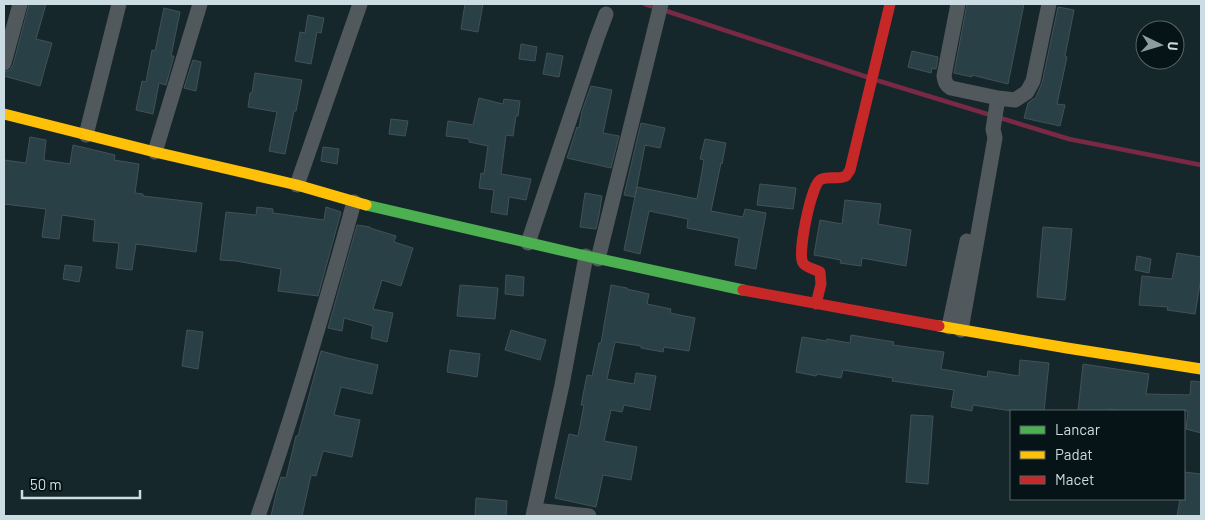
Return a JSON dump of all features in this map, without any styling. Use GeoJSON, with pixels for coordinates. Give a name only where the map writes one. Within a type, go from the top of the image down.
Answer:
{"type":"FeatureCollection","features":[{"type":"Feature","properties":{"kind":"street"},"geometry":{"type":"LineString","coordinates":[[4,63],[20,4]]}},
{"type":"Feature","properties":{"kind":"street"},"geometry":{"type":"LineString","coordinates":[[86,135],[119,4]]}},
{"type":"Feature","properties":{"kind":"street"},"geometry":{"type":"LineString","coordinates":[[155,152],[200,4]]}},
{"type":"Feature","properties":{"kind":"street"},"geometry":{"type":"LineString","coordinates":[[298,185],[360,4]]}},
{"type":"Feature","properties":{"kind":"street"},"geometry":{"type":"LineString","coordinates":[[816,304],[821,284],[820,272],[805,265],[802,262],[801,255],[810,206],[820,180],[824,178],[844,178],[850,170],[890,4]]}},
{"type":"Feature","properties":{"kind":"street"},"geometry":{"type":"LineString","coordinates":[[958,4],[944,81],[947,86],[996,114]]}},
{"type":"Feature","properties":{"kind":"street"},"geometry":{"type":"LineString","coordinates":[[996,114],[1027,92],[1033,81],[1048,4]]}},
{"type":"Feature","properties":{"kind":"street"},"geometry":{"type":"LineString","coordinates":[[589,516],[534,513],[592,258],[660,10]]}},
{"type":"Feature","properties":{"kind":"street"},"geometry":{"type":"LineString","coordinates":[[528,243],[606,14]]}},
{"type":"Feature","properties":{"kind":"street"},"geometry":{"type":"LineString","coordinates":[[4,114],[298,185],[354,202],[592,258],[816,304],[1067,348],[1201,367]]}},
{"type":"Feature","properties":{"kind":"street"},"geometry":{"type":"LineString","coordinates":[[956,328],[978,207],[995,138],[996,114]]}},
{"type":"Feature","properties":{"kind":"street"},"geometry":{"type":"LineString","coordinates":[[258,516],[279,456],[333,280],[354,202]]}},
{"type":"Feature","properties":{"kind":"building"},"geometry":{"type":"Polygon","coordinates":[[[29,4],[46,4],[36,39],[52,43],[40,86],[4,76],[4,72],[10,70],[13,65],[29,4]]]}},
{"type":"Feature","properties":{"kind":"building"},"geometry":{"type":"Polygon","coordinates":[[[465,4],[483,4],[478,32],[461,29],[465,4]]]}},
{"type":"Feature","properties":{"kind":"building"},"geometry":{"type":"Polygon","coordinates":[[[967,4],[1024,4],[1008,84],[972,75],[972,77],[954,73],[967,4]]]}},
{"type":"Feature","properties":{"kind":"building"},"geometry":{"type":"Polygon","coordinates":[[[1058,7],[1074,10],[1057,104],[1065,105],[1060,126],[1024,118],[1028,103],[1035,99],[1042,83],[1058,7]]]}},
{"type":"Feature","properties":{"kind":"building"},"geometry":{"type":"Polygon","coordinates":[[[164,8],[180,12],[171,56],[174,56],[166,85],[159,83],[153,114],[136,110],[142,81],[146,82],[152,50],[155,51],[164,8]]]}},
{"type":"Feature","properties":{"kind":"building"},"geometry":{"type":"Polygon","coordinates":[[[308,15],[324,18],[321,33],[317,32],[311,64],[295,61],[300,32],[305,33],[308,15]]]}},
{"type":"Feature","properties":{"kind":"building"},"geometry":{"type":"Polygon","coordinates":[[[521,44],[537,47],[535,61],[519,59],[521,44]]]}},
{"type":"Feature","properties":{"kind":"building"},"geometry":{"type":"Polygon","coordinates":[[[912,51],[938,57],[936,69],[932,68],[931,73],[908,67],[912,51]]]}},
{"type":"Feature","properties":{"kind":"building"},"geometry":{"type":"Polygon","coordinates":[[[547,53],[563,56],[559,77],[543,74],[547,53]]]}},
{"type":"Feature","properties":{"kind":"building"},"geometry":{"type":"Polygon","coordinates":[[[193,60],[201,62],[196,91],[184,88],[193,60]]]}},
{"type":"Feature","properties":{"kind":"building"},"geometry":{"type":"Polygon","coordinates":[[[255,73],[302,80],[285,154],[269,151],[277,112],[248,107],[255,73]]]}},
{"type":"Feature","properties":{"kind":"building"},"geometry":{"type":"Polygon","coordinates":[[[591,86],[612,90],[603,133],[619,136],[611,168],[567,158],[577,127],[579,128],[582,111],[591,86]]]}},
{"type":"Feature","properties":{"kind":"building"},"geometry":{"type":"Polygon","coordinates":[[[479,98],[503,104],[504,99],[520,101],[513,136],[506,135],[501,174],[531,179],[526,200],[509,197],[507,215],[491,212],[494,190],[479,188],[481,173],[484,174],[488,146],[469,142],[469,139],[446,136],[448,121],[473,125],[479,98]]]}},
{"type":"Feature","properties":{"kind":"building"},"geometry":{"type":"Polygon","coordinates":[[[391,119],[408,121],[405,136],[389,134],[391,119]]]}},
{"type":"Feature","properties":{"kind":"building"},"geometry":{"type":"Polygon","coordinates":[[[641,123],[665,128],[660,148],[645,145],[635,197],[624,195],[641,123]]]}},
{"type":"Feature","properties":{"kind":"building"},"geometry":{"type":"Polygon","coordinates":[[[30,137],[46,140],[44,160],[70,164],[73,145],[115,155],[114,160],[139,164],[135,193],[143,194],[143,196],[202,203],[196,252],[136,244],[132,270],[116,268],[119,243],[93,241],[95,220],[62,215],[59,239],[42,237],[46,209],[4,204],[4,160],[26,163],[30,137]]]}},
{"type":"Feature","properties":{"kind":"building"},"geometry":{"type":"Polygon","coordinates":[[[705,139],[726,143],[711,211],[743,217],[745,209],[766,213],[756,269],[735,265],[739,238],[687,228],[688,219],[649,211],[640,254],[624,250],[637,187],[697,199],[704,160],[700,159],[705,139]]]}},
{"type":"Feature","properties":{"kind":"building"},"geometry":{"type":"Polygon","coordinates":[[[323,147],[339,149],[337,164],[321,161],[323,147]]]}},
{"type":"Feature","properties":{"kind":"building"},"geometry":{"type":"Polygon","coordinates":[[[760,184],[796,188],[793,209],[757,205],[760,184]]]}},
{"type":"Feature","properties":{"kind":"building"},"geometry":{"type":"Polygon","coordinates":[[[585,193],[602,196],[596,229],[580,227],[585,193]]]}},
{"type":"Feature","properties":{"kind":"building"},"geometry":{"type":"Polygon","coordinates":[[[845,200],[881,204],[878,224],[911,230],[906,266],[862,258],[861,266],[840,263],[841,260],[814,255],[820,220],[842,224],[845,200]]]}},
{"type":"Feature","properties":{"kind":"building"},"geometry":{"type":"Polygon","coordinates":[[[257,207],[273,209],[273,213],[324,220],[326,207],[341,212],[318,296],[278,291],[281,269],[220,260],[226,212],[256,215],[257,207]]]}},
{"type":"Feature","properties":{"kind":"building"},"geometry":{"type":"Polygon","coordinates":[[[357,225],[370,227],[396,236],[394,242],[413,248],[401,286],[382,280],[373,309],[393,313],[387,342],[371,338],[373,326],[344,318],[342,331],[328,328],[357,225]]]}},
{"type":"Feature","properties":{"kind":"building"},"geometry":{"type":"Polygon","coordinates":[[[1043,227],[1072,229],[1065,300],[1037,297],[1043,227]]]}},
{"type":"Feature","properties":{"kind":"building"},"geometry":{"type":"Polygon","coordinates":[[[1177,253],[1201,257],[1201,278],[1195,314],[1167,310],[1168,307],[1139,305],[1142,276],[1172,279],[1177,253]]]}},
{"type":"Feature","properties":{"kind":"building"},"geometry":{"type":"Polygon","coordinates":[[[1137,256],[1151,259],[1149,273],[1135,270],[1137,256]]]}},
{"type":"Feature","properties":{"kind":"building"},"geometry":{"type":"Polygon","coordinates":[[[65,265],[82,267],[79,282],[63,279],[65,265]]]}},
{"type":"Feature","properties":{"kind":"building"},"geometry":{"type":"Polygon","coordinates":[[[506,275],[524,277],[523,296],[505,294],[506,275]]]}},
{"type":"Feature","properties":{"kind":"building"},"geometry":{"type":"Polygon","coordinates":[[[460,285],[498,288],[495,319],[457,316],[460,285]]]}},
{"type":"Feature","properties":{"kind":"building"},"geometry":{"type":"Polygon","coordinates":[[[611,285],[649,294],[647,304],[671,309],[670,313],[695,318],[689,351],[664,347],[663,352],[615,342],[607,379],[634,384],[636,373],[656,376],[650,410],[624,405],[622,412],[611,410],[604,441],[637,447],[631,480],[603,475],[596,507],[555,498],[569,434],[578,436],[584,405],[581,405],[587,375],[592,376],[599,343],[601,343],[611,285]]]}},
{"type":"Feature","properties":{"kind":"building"},"geometry":{"type":"Polygon","coordinates":[[[187,330],[203,332],[198,369],[182,366],[187,330]]]}},
{"type":"Feature","properties":{"kind":"building"},"geometry":{"type":"Polygon","coordinates":[[[511,330],[546,340],[540,360],[505,350],[511,330]]]}},
{"type":"Feature","properties":{"kind":"building"},"geometry":{"type":"Polygon","coordinates":[[[851,335],[894,342],[893,345],[944,352],[941,369],[987,377],[988,371],[1019,376],[1020,360],[1049,363],[1044,410],[1010,411],[973,405],[972,411],[951,407],[954,390],[892,381],[893,378],[843,370],[841,378],[796,372],[802,337],[850,343],[851,335]]]}},
{"type":"Feature","properties":{"kind":"building"},"geometry":{"type":"Polygon","coordinates":[[[450,350],[480,354],[477,377],[447,372],[450,350]]]}},
{"type":"Feature","properties":{"kind":"building"},"geometry":{"type":"Polygon","coordinates":[[[321,351],[378,365],[372,394],[341,387],[334,415],[360,420],[352,457],[323,451],[316,476],[311,475],[302,516],[271,516],[281,477],[286,478],[296,436],[298,436],[321,351]]]}},
{"type":"Feature","properties":{"kind":"building"},"geometry":{"type":"Polygon","coordinates":[[[1083,364],[1149,374],[1146,394],[1190,395],[1191,381],[1201,382],[1201,433],[1186,429],[1188,411],[1185,410],[1078,410],[1083,364]]]}},
{"type":"Feature","properties":{"kind":"building"},"geometry":{"type":"Polygon","coordinates":[[[911,415],[933,416],[928,484],[906,482],[911,415]]]}},
{"type":"Feature","properties":{"kind":"building"},"geometry":{"type":"Polygon","coordinates":[[[1185,472],[1201,474],[1201,516],[1177,516],[1180,500],[1185,500],[1185,472]]]}},
{"type":"Feature","properties":{"kind":"building"},"geometry":{"type":"Polygon","coordinates":[[[476,498],[507,501],[506,516],[475,516],[476,498]]]}},
{"type":"Feature","properties":{"kind":"waterway"},"geometry":{"type":"LineString","coordinates":[[645,4],[867,77]]}},
{"type":"Feature","properties":{"kind":"waterway"},"geometry":{"type":"LineString","coordinates":[[879,81],[1069,139],[1201,165]]}},
{"type":"Feature","properties":{"kind":"traffic: fast"},"geometry":{"type":"LineString","coordinates":[[366,205],[743,290]]}},
{"type":"Feature","properties":{"kind":"traffic: slow"},"geometry":{"type":"LineString","coordinates":[[4,114],[297,185],[366,205]]}},
{"type":"Feature","properties":{"kind":"traffic: slow"},"geometry":{"type":"LineString","coordinates":[[939,326],[1201,369]]}},
{"type":"Feature","properties":{"kind":"traffic: jam"},"geometry":{"type":"LineString","coordinates":[[816,304],[821,284],[820,272],[804,265],[802,257],[803,234],[809,207],[816,185],[820,180],[840,178],[846,176],[850,170],[890,4]]}},
{"type":"Feature","properties":{"kind":"traffic: jam"},"geometry":{"type":"LineString","coordinates":[[743,290],[939,326]]}}]}
